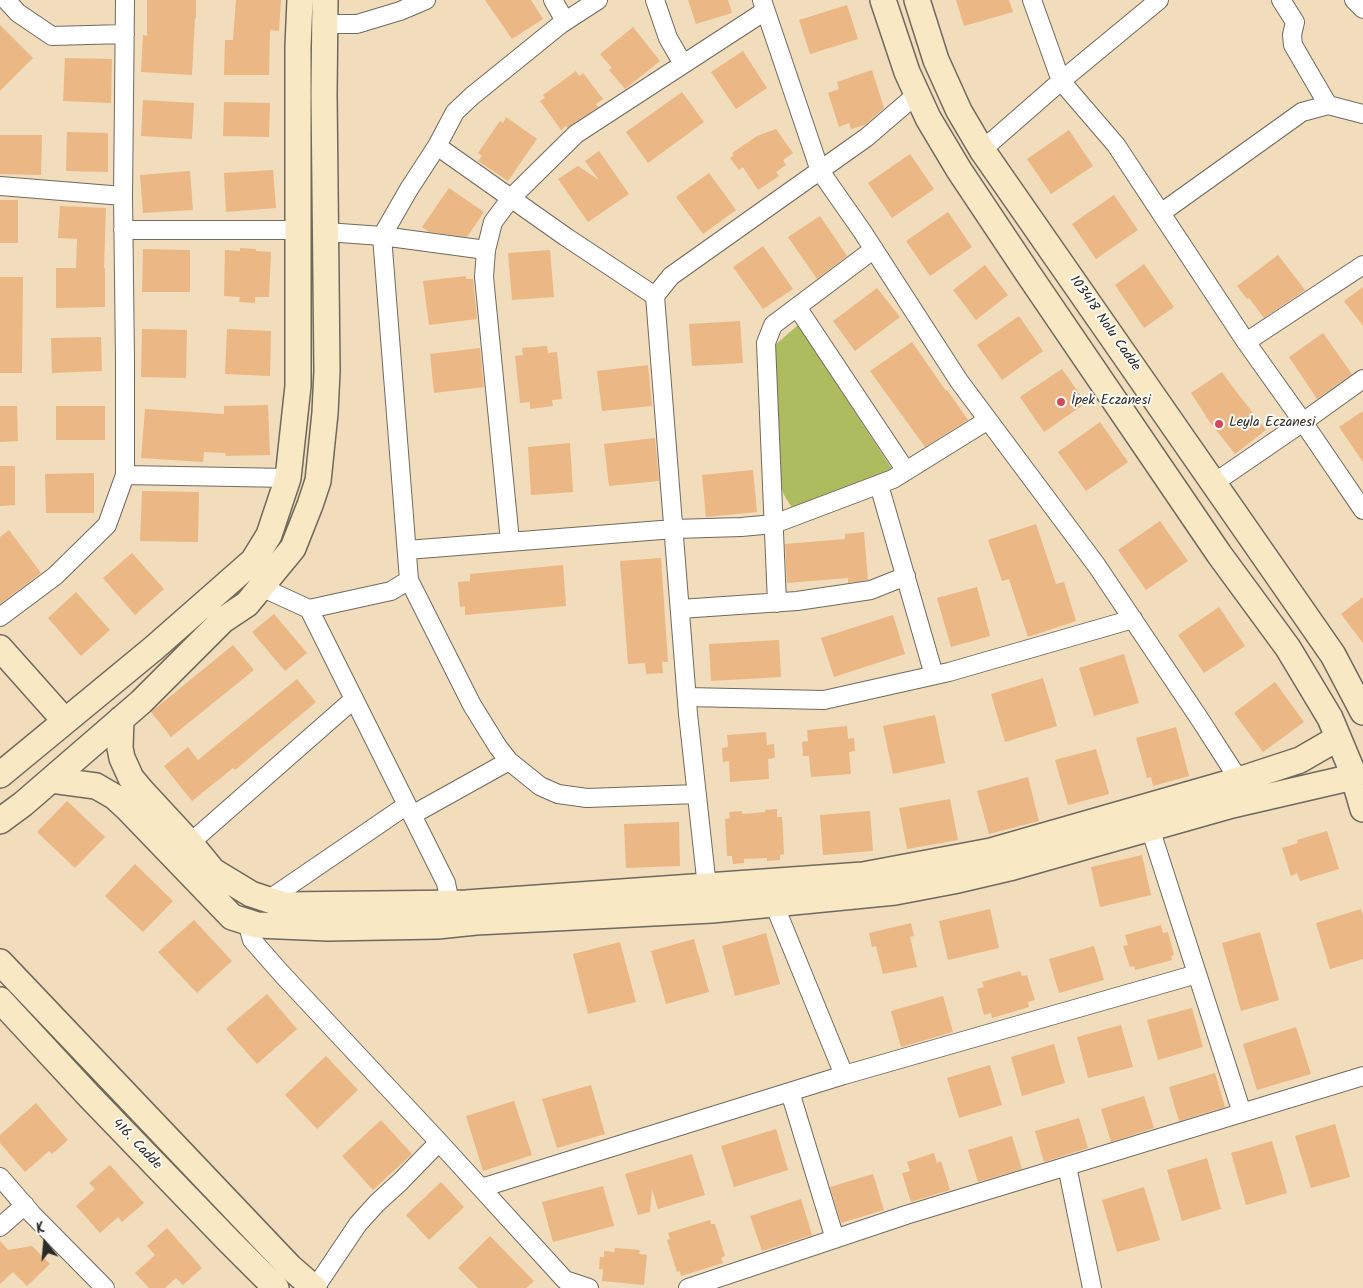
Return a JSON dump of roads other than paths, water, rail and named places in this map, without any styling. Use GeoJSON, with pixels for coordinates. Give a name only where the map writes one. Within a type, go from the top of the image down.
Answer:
{"type":"FeatureCollection","features":[{"type":"Feature","properties":{"kind":"main road"},"geometry":{"type":"LineString","coordinates":[[0,775],[154,648],[253,561],[269,535],[288,478],[298,386],[298,47],[300,0]]}},
{"type":"Feature","properties":{"kind":"main road"},"geometry":{"type":"LineString","coordinates":[[883,0],[907,72],[928,118],[1022,264],[1219,554],[1288,648],[1330,718],[1354,777],[1363,809]]}},
{"type":"Feature","properties":{"kind":"main road","name":"103418 Nolu Cadde"},"geometry":{"type":"LineString","coordinates":[[917,0],[936,60],[959,110],[982,150],[1333,655],[1363,712]]}},
{"type":"Feature","properties":{"kind":"main road"},"geometry":{"type":"LineString","coordinates":[[0,821],[122,719],[223,620],[247,604],[293,548],[318,481],[328,371],[324,94],[325,12]]}},
{"type":"Feature","properties":{"kind":"main road"},"geometry":{"type":"LineString","coordinates":[[0,648],[65,721]]}},
{"type":"Feature","properties":{"kind":"main road"},"geometry":{"type":"LineString","coordinates":[[122,719],[120,748],[122,758],[131,778],[140,790],[190,843],[213,871],[251,894],[284,905],[450,904],[863,875],[991,851],[1239,780],[1300,760],[1338,738]]}},
{"type":"Feature","properties":{"kind":"main road"},"geometry":{"type":"LineString","coordinates":[[96,786],[98,775],[104,766],[122,758]]}},
{"type":"Feature","properties":{"kind":"main road"},"geometry":{"type":"LineString","coordinates":[[51,780],[96,786],[115,797],[232,917],[257,925],[328,928],[437,926],[476,922],[712,910],[895,892],[1013,867],[1232,805],[1354,777]]}},
{"type":"Feature","properties":{"kind":"main road"},"geometry":{"type":"LineString","coordinates":[[0,962],[290,1267],[315,1288]]}},
{"type":"Feature","properties":{"kind":"main road","name":"416. Cadde"},"geometry":{"type":"LineString","coordinates":[[0,1000],[97,1104],[276,1288]]}},
{"type":"Feature","properties":{"kind":"street"},"geometry":{"type":"LineString","coordinates":[[6,0],[18,13],[52,36],[125,34]]}},
{"type":"Feature","properties":{"kind":"street"},"geometry":{"type":"LineString","coordinates":[[0,617],[54,576],[107,525],[125,475],[126,361],[123,196],[125,0]]}},
{"type":"Feature","properties":{"kind":"street"},"geometry":{"type":"LineString","coordinates":[[325,12],[357,24],[400,11],[426,0]]}},
{"type":"Feature","properties":{"kind":"street"},"geometry":{"type":"LineString","coordinates":[[553,0],[565,21]]}},
{"type":"Feature","properties":{"kind":"street"},"geometry":{"type":"LineString","coordinates":[[598,0],[565,21],[455,112],[437,146],[409,188],[382,236],[409,580],[472,705],[498,747],[509,761],[540,786],[558,794],[587,798],[697,794]]}},
{"type":"Feature","properties":{"kind":"street"},"geometry":{"type":"LineString","coordinates":[[655,0],[668,38],[683,64]]}},
{"type":"Feature","properties":{"kind":"street"},"geometry":{"type":"LineString","coordinates":[[1032,0],[1061,81],[1116,145],[1246,342],[1363,510]]}},
{"type":"Feature","properties":{"kind":"street"},"geometry":{"type":"LineString","coordinates":[[982,150],[1061,81],[1159,0]]}},
{"type":"Feature","properties":{"kind":"street"},"geometry":{"type":"LineString","coordinates":[[1281,0],[1295,22],[1292,34],[1293,45],[1328,105]]}},
{"type":"Feature","properties":{"kind":"street"},"geometry":{"type":"LineString","coordinates":[[1354,0],[1363,9]]}},
{"type":"Feature","properties":{"kind":"street"},"geometry":{"type":"LineString","coordinates":[[510,541],[484,277],[486,250],[494,222],[510,198],[576,134],[683,64],[764,6],[820,171],[874,249],[959,382],[1097,566],[1239,780]]}},
{"type":"Feature","properties":{"kind":"street"},"geometry":{"type":"LineString","coordinates":[[707,887],[687,697],[655,296],[671,276],[866,137],[917,94]]}},
{"type":"Feature","properties":{"kind":"street"},"geometry":{"type":"LineString","coordinates":[[1161,213],[1302,112],[1328,105],[1363,114]]}},
{"type":"Feature","properties":{"kind":"street"},"geometry":{"type":"LineString","coordinates":[[437,146],[566,237],[655,296]]}},
{"type":"Feature","properties":{"kind":"street"},"geometry":{"type":"LineString","coordinates":[[0,186],[123,196]]}},
{"type":"Feature","properties":{"kind":"street"},"geometry":{"type":"LineString","coordinates":[[123,230],[298,230]]}},
{"type":"Feature","properties":{"kind":"street"},"geometry":{"type":"LineString","coordinates":[[326,232],[382,236],[486,250]]}},
{"type":"Feature","properties":{"kind":"street"},"geometry":{"type":"LineString","coordinates":[[777,603],[766,343],[773,325],[874,249]]}},
{"type":"Feature","properties":{"kind":"street"},"geometry":{"type":"LineString","coordinates":[[1246,342],[1363,265]]}},
{"type":"Feature","properties":{"kind":"street"},"geometry":{"type":"LineString","coordinates":[[797,307],[906,471]]}},
{"type":"Feature","properties":{"kind":"street"},"geometry":{"type":"LineString","coordinates":[[1214,483],[1363,378]]}},
{"type":"Feature","properties":{"kind":"street"},"geometry":{"type":"LineString","coordinates":[[407,550],[674,529],[774,524],[893,479],[988,420]]}},
{"type":"Feature","properties":{"kind":"street"},"geometry":{"type":"LineString","coordinates":[[125,475],[288,478]]}},
{"type":"Feature","properties":{"kind":"street"},"geometry":{"type":"LineString","coordinates":[[879,485],[934,675]]}},
{"type":"Feature","properties":{"kind":"street"},"geometry":{"type":"LineString","coordinates":[[680,609],[777,603],[871,590],[906,576]]}},
{"type":"Feature","properties":{"kind":"street"},"geometry":{"type":"LineString","coordinates":[[261,587],[309,609],[391,591],[409,580]]}},
{"type":"Feature","properties":{"kind":"street"},"geometry":{"type":"LineString","coordinates":[[309,609],[446,883],[450,904]]}},
{"type":"Feature","properties":{"kind":"street"},"geometry":{"type":"LineString","coordinates":[[687,697],[824,700],[934,675],[1133,619]]}},
{"type":"Feature","properties":{"kind":"street"},"geometry":{"type":"LineString","coordinates":[[190,843],[354,699]]}},
{"type":"Feature","properties":{"kind":"street"},"geometry":{"type":"LineString","coordinates":[[268,900],[410,810],[509,761]]}},
{"type":"Feature","properties":{"kind":"street"},"geometry":{"type":"LineString","coordinates":[[1150,828],[1242,1113]]}},
{"type":"Feature","properties":{"kind":"street"},"geometry":{"type":"LineString","coordinates":[[774,904],[844,1075]]}},
{"type":"Feature","properties":{"kind":"street"},"geometry":{"type":"LineString","coordinates":[[247,922],[252,940],[481,1188],[562,1284],[589,1288]]}},
{"type":"Feature","properties":{"kind":"street"},"geometry":{"type":"LineString","coordinates":[[481,1188],[844,1075],[1197,974]]}},
{"type":"Feature","properties":{"kind":"street"},"geometry":{"type":"LineString","coordinates":[[688,1288],[906,1215],[1363,1076]]}},
{"type":"Feature","properties":{"kind":"street"},"geometry":{"type":"LineString","coordinates":[[790,1092],[835,1239]]}},
{"type":"Feature","properties":{"kind":"street"},"geometry":{"type":"LineString","coordinates":[[315,1288],[358,1224],[439,1142]]}},
{"type":"Feature","properties":{"kind":"street"},"geometry":{"type":"LineString","coordinates":[[1067,1166],[1092,1288]]}},
{"type":"Feature","properties":{"kind":"street"},"geometry":{"type":"LineString","coordinates":[[0,1177],[25,1206],[105,1288]]}},
{"type":"Feature","properties":{"kind":"street"},"geometry":{"type":"LineString","coordinates":[[0,1227],[25,1206]]}},
{"type":"Feature","properties":{"kind":"place","name":"İpek Eczanesi"},"geometry":{"type":"Point","coordinates":[1061,402]}},
{"type":"Feature","properties":{"kind":"place","name":"Leyla Eczanesi"},"geometry":{"type":"Point","coordinates":[1219,424]}}]}
